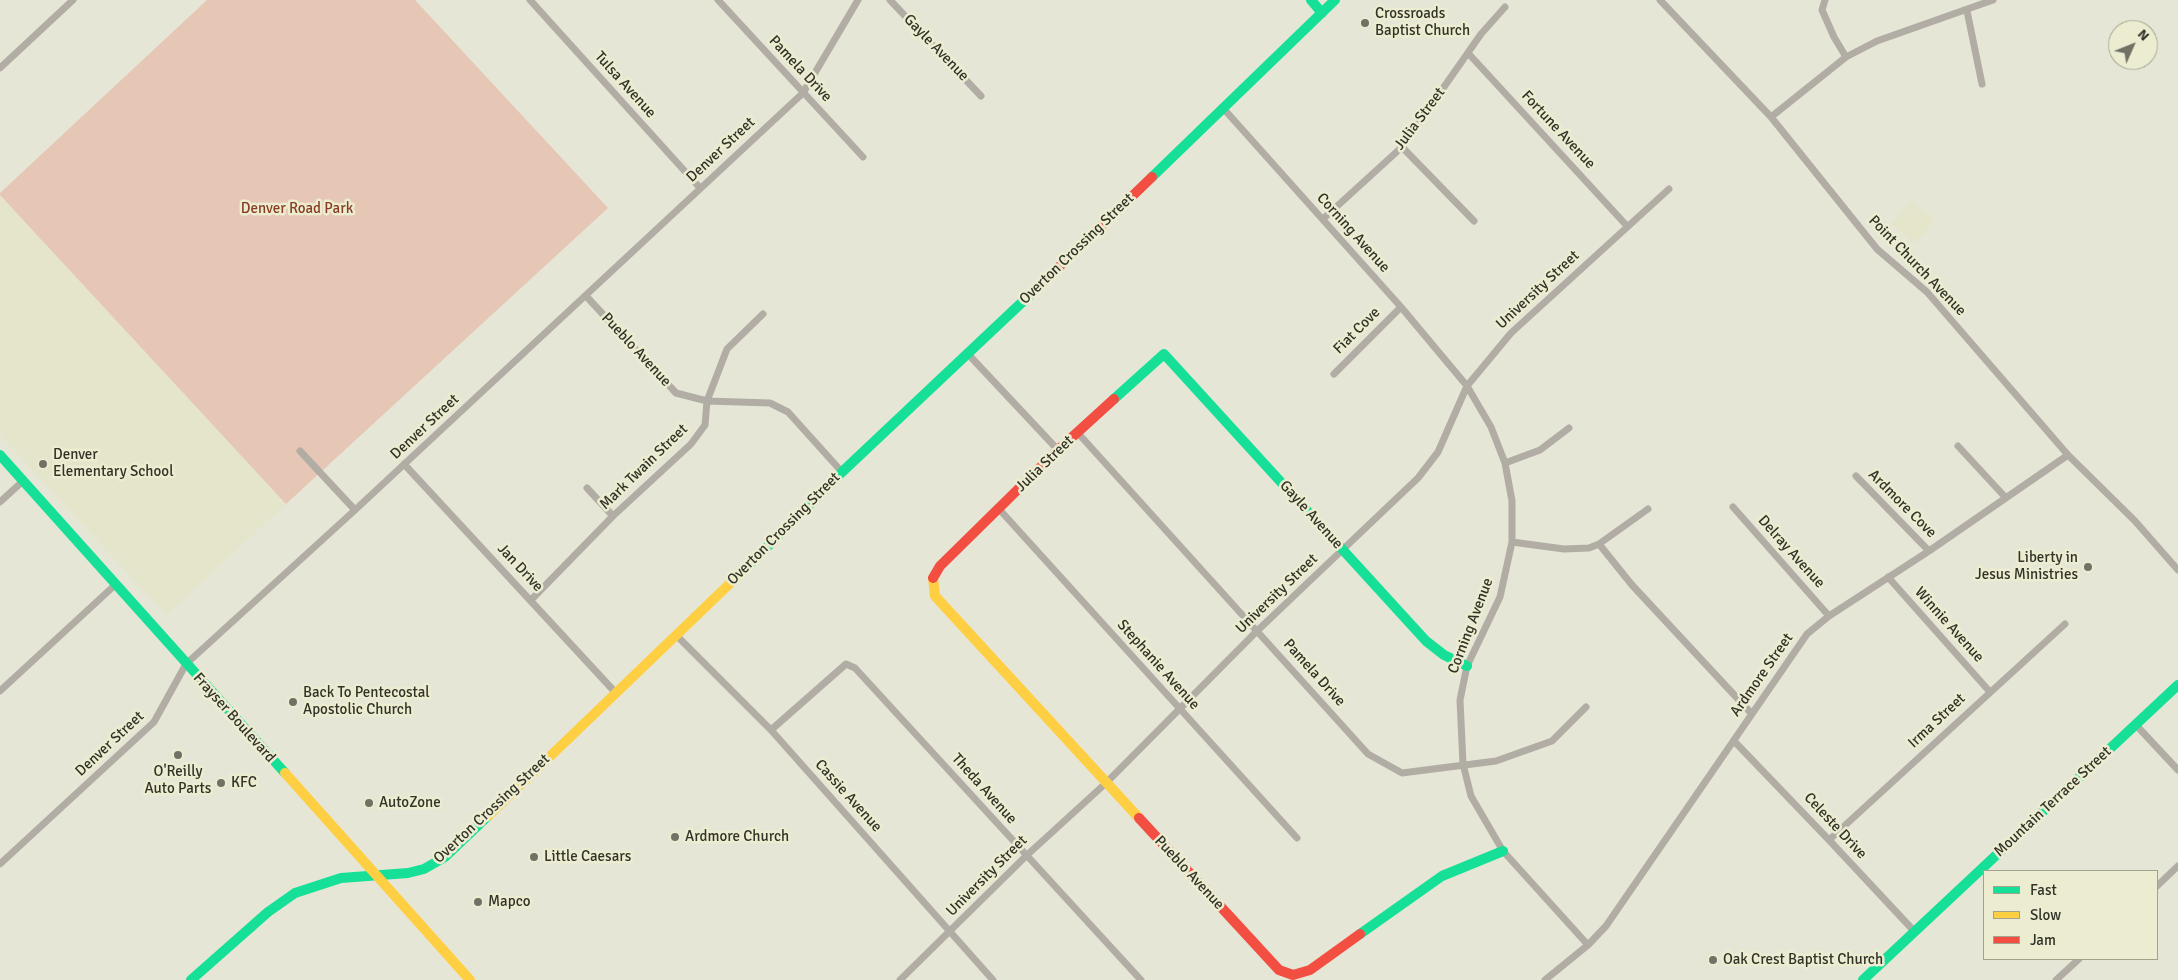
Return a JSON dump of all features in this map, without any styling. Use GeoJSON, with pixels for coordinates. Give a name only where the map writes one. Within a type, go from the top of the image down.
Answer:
{"type":"FeatureCollection","features":[{"type":"Feature","properties":{"kind":"street"},"geometry":{"type":"LineString","coordinates":[[0,68],[73,0]]}},
{"type":"Feature","properties":{"kind":"street","name":"Tulsa Avenue"},"geometry":{"type":"LineString","coordinates":[[530,0],[700,188]]}},
{"type":"Feature","properties":{"kind":"street","name":"Pamela Drive"},"geometry":{"type":"LineString","coordinates":[[718,0],[863,157]]}},
{"type":"Feature","properties":{"kind":"street","name":"Denver Street"},"geometry":{"type":"LineString","coordinates":[[0,864],[154,722],[186,664],[356,510],[803,93],[858,0]]}},
{"type":"Feature","properties":{"kind":"street","name":"Gayle Avenue"},"geometry":{"type":"LineString","coordinates":[[890,0],[981,96]]}},
{"type":"Feature","properties":{"kind":"street"},"geometry":{"type":"LineString","coordinates":[[1310,0],[1322,13]]}},
{"type":"Feature","properties":{"kind":"street","name":"Overton Crossing Street"},"geometry":{"type":"LineString","coordinates":[[191,980],[280,901],[295,893],[319,884],[374,875],[408,873],[438,863],[676,635],[842,472],[968,354],[1335,0]]}},
{"type":"Feature","properties":{"kind":"street","name":"Point Church Avenue"},"geometry":{"type":"LineString","coordinates":[[1660,0],[1771,117],[1877,249],[1927,292],[2068,456],[2135,521],[2178,570]]}},
{"type":"Feature","properties":{"kind":"street"},"geometry":{"type":"LineString","coordinates":[[1825,0],[1822,10],[1846,57]]}},
{"type":"Feature","properties":{"kind":"street"},"geometry":{"type":"LineString","coordinates":[[1771,117],[1846,57],[1877,41],[1967,11],[1993,0]]}},
{"type":"Feature","properties":{"kind":"street","name":"Julia Street"},"geometry":{"type":"LineString","coordinates":[[1323,219],[1402,147],[1481,34],[1505,6]]}},
{"type":"Feature","properties":{"kind":"street"},"geometry":{"type":"LineString","coordinates":[[1967,11],[1982,84]]}},
{"type":"Feature","properties":{"kind":"street","name":"Fortune Avenue"},"geometry":{"type":"LineString","coordinates":[[1468,53],[1627,226]]}},
{"type":"Feature","properties":{"kind":"street","name":"Corning Avenue"},"geometry":{"type":"LineString","coordinates":[[1222,108],[1401,307],[1466,386],[1491,427],[1505,464],[1512,501],[1512,542],[1500,597],[1467,666],[1460,700],[1462,764],[1471,796],[1503,851],[1588,945]]}},
{"type":"Feature","properties":{"kind":"street"},"geometry":{"type":"LineString","coordinates":[[1402,147],[1474,221]]}},
{"type":"Feature","properties":{"kind":"street","name":"University Street"},"geometry":{"type":"LineString","coordinates":[[900,980],[1026,856],[1106,783],[1257,631],[1418,478],[1438,452],[1466,386],[1511,333],[1668,189]]}},
{"type":"Feature","properties":{"kind":"street","name":"Pueblo Avenue"},"geometry":{"type":"LineString","coordinates":[[586,296],[676,393],[707,401],[770,403],[788,412],[842,472]]}},
{"type":"Feature","properties":{"kind":"street","name":"Fiat Cove"},"geometry":{"type":"LineString","coordinates":[[1334,374],[1401,307]]}},
{"type":"Feature","properties":{"kind":"street","name":"Mark Twain Street"},"geometry":{"type":"LineString","coordinates":[[531,600],[614,516],[691,444],[705,425],[707,401],[727,349],[763,314]]}},
{"type":"Feature","properties":{"kind":"street"},"geometry":{"type":"LineString","coordinates":[[968,354],[1058,450]]}},
{"type":"Feature","properties":{"kind":"street","name":"Gayle Avenue"},"geometry":{"type":"LineString","coordinates":[[1164,354],[1426,641],[1444,656],[1467,666]]}},
{"type":"Feature","properties":{"kind":"street","name":"Julia Street"},"geometry":{"type":"LineString","coordinates":[[932,580],[940,566],[1058,450],[1164,354]]}},
{"type":"Feature","properties":{"kind":"street"},"geometry":{"type":"LineString","coordinates":[[1505,464],[1540,450],[1569,428]]}},
{"type":"Feature","properties":{"kind":"street","name":"Pamela Drive"},"geometry":{"type":"LineString","coordinates":[[1077,432],[1368,754],[1402,773],[1496,761],[1552,741],[1586,707]]}},
{"type":"Feature","properties":{"kind":"street"},"geometry":{"type":"LineString","coordinates":[[1958,446],[2006,498]]}},
{"type":"Feature","properties":{"kind":"street"},"geometry":{"type":"LineString","coordinates":[[300,451],[356,510]]}},
{"type":"Feature","properties":{"kind":"street","name":"Frayser Boulevard"},"geometry":{"type":"LineString","coordinates":[[0,455],[470,980]]}},
{"type":"Feature","properties":{"kind":"street","name":"Ardmore Street"},"geometry":{"type":"LineString","coordinates":[[1545,980],[1588,945],[1606,926],[1734,741],[1750,714],[1807,634],[1829,616],[1929,551],[2068,456]]}},
{"type":"Feature","properties":{"kind":"street","name":"Jan Drive"},"geometry":{"type":"LineString","coordinates":[[404,464],[615,692]]}},
{"type":"Feature","properties":{"kind":"street","name":"Ardmore Cove"},"geometry":{"type":"LineString","coordinates":[[1856,476],[1929,551]]}},
{"type":"Feature","properties":{"kind":"street"},"geometry":{"type":"LineString","coordinates":[[0,502],[23,481]]}},
{"type":"Feature","properties":{"kind":"street"},"geometry":{"type":"LineString","coordinates":[[587,488],[614,516]]}},
{"type":"Feature","properties":{"kind":"street","name":"Delray Avenue"},"geometry":{"type":"LineString","coordinates":[[1733,507],[1829,616]]}},
{"type":"Feature","properties":{"kind":"street"},"geometry":{"type":"LineString","coordinates":[[1512,542],[1564,548],[1589,548],[1599,544],[1648,508]]}},
{"type":"Feature","properties":{"kind":"street","name":"Stephanie Avenue"},"geometry":{"type":"LineString","coordinates":[[999,510],[1298,838]]}},
{"type":"Feature","properties":{"kind":"street"},"geometry":{"type":"LineString","coordinates":[[1599,544],[1632,585],[1750,714]]}},
{"type":"Feature","properties":{"kind":"street","name":"Winnie Avenue"},"geometry":{"type":"LineString","coordinates":[[1888,577],[1990,692]]}},
{"type":"Feature","properties":{"kind":"street","name":"Pueblo Avenue"},"geometry":{"type":"LineString","coordinates":[[932,580],[935,596],[1279,970],[1293,976],[1310,970],[1442,876],[1503,851]]}},
{"type":"Feature","properties":{"kind":"street"},"geometry":{"type":"LineString","coordinates":[[0,691],[115,585]]}},
{"type":"Feature","properties":{"kind":"street","name":"Irma Street"},"geometry":{"type":"LineString","coordinates":[[1829,840],[2065,624]]}},
{"type":"Feature","properties":{"kind":"street","name":"Cassie Avenue"},"geometry":{"type":"LineString","coordinates":[[676,635],[771,730],[994,980]]}},
{"type":"Feature","properties":{"kind":"street","name":"Theda Avenue"},"geometry":{"type":"LineString","coordinates":[[771,730],[846,664],[855,668],[1141,980]]}},
{"type":"Feature","properties":{"kind":"street","name":"Mountain Terrace Street"},"geometry":{"type":"LineString","coordinates":[[1863,980],[2178,685]]}},
{"type":"Feature","properties":{"kind":"street"},"geometry":{"type":"LineString","coordinates":[[2136,725],[2178,770]]}},
{"type":"Feature","properties":{"kind":"street","name":"Celeste Drive"},"geometry":{"type":"LineString","coordinates":[[1734,741],[1914,931]]}},
{"type":"Feature","properties":{"kind":"street"},"geometry":{"type":"LineString","coordinates":[[2158,885],[2178,866]]}},
{"type":"Feature","properties":{"kind":"street"},"geometry":{"type":"LineString","coordinates":[[2056,980],[2078,960]]}},
{"type":"Feature","properties":{"kind":"shaded area"},"geometry":{"type":"Polygon","coordinates":[[[0,195],[286,504],[166,615],[0,435],[0,195]]]}},
{"type":"Feature","properties":{"kind":"shaded area"},"geometry":{"type":"Polygon","coordinates":[[[1912,201],[1935,221],[1914,244],[1891,224],[1912,201]]]}},
{"type":"Feature","properties":{"kind":"green space","name":"Denver Road Park"},"geometry":{"type":"Polygon","coordinates":[[[207,0],[415,0],[608,208],[286,504],[0,195],[207,0]]]}},
{"type":"Feature","properties":{"kind":"traffic: fast"},"geometry":{"type":"LineString","coordinates":[[1311,0],[1322,13]]}},
{"type":"Feature","properties":{"kind":"traffic: fast"},"geometry":{"type":"LineString","coordinates":[[1152,177],[1335,0]]}},
{"type":"Feature","properties":{"kind":"traffic: fast"},"geometry":{"type":"LineString","coordinates":[[746,568],[842,472],[1034,291]]}},
{"type":"Feature","properties":{"kind":"traffic: fast"},"geometry":{"type":"LineString","coordinates":[[1114,399],[1164,354],[1426,641],[1444,655],[1467,666]]}},
{"type":"Feature","properties":{"kind":"traffic: fast"},"geometry":{"type":"LineString","coordinates":[[0,455],[285,773]]}},
{"type":"Feature","properties":{"kind":"traffic: fast"},"geometry":{"type":"LineString","coordinates":[[1863,980],[2178,685]]}},
{"type":"Feature","properties":{"kind":"traffic: fast"},"geometry":{"type":"LineString","coordinates":[[191,980],[268,912],[295,893],[341,878],[408,873],[424,869],[445,857],[488,816]]}},
{"type":"Feature","properties":{"kind":"traffic: fast"},"geometry":{"type":"LineString","coordinates":[[1360,934],[1442,876],[1503,851]]}},
{"type":"Feature","properties":{"kind":"traffic: slow"},"geometry":{"type":"LineString","coordinates":[[488,816],[746,568]]}},
{"type":"Feature","properties":{"kind":"traffic: slow"},"geometry":{"type":"LineString","coordinates":[[933,578],[935,596],[1139,818]]}},
{"type":"Feature","properties":{"kind":"traffic: slow"},"geometry":{"type":"LineString","coordinates":[[285,773],[470,980]]}},
{"type":"Feature","properties":{"kind":"traffic: jam"},"geometry":{"type":"LineString","coordinates":[[1034,291],[1152,177]]}},
{"type":"Feature","properties":{"kind":"traffic: jam"},"geometry":{"type":"LineString","coordinates":[[933,578],[940,566],[1058,450],[1114,399]]}},
{"type":"Feature","properties":{"kind":"traffic: jam"},"geometry":{"type":"LineString","coordinates":[[1139,818],[1279,970],[1293,975],[1310,970],[1360,934]]}},
{"type":"Feature","properties":{"kind":"place","name":"Crossroads Baptist Church"},"geometry":{"type":"Point","coordinates":[1365,23]}},
{"type":"Feature","properties":{"kind":"place","name":"Denver Elementary School"},"geometry":{"type":"Point","coordinates":[43,464]}},
{"type":"Feature","properties":{"kind":"place","name":"Liberty in Jesus Ministries"},"geometry":{"type":"Point","coordinates":[2088,567]}},
{"type":"Feature","properties":{"kind":"place","name":"Back To Pentecostal Apostolic Church"},"geometry":{"type":"Point","coordinates":[293,702]}},
{"type":"Feature","properties":{"kind":"place","name":"O'Reilly Auto Parts"},"geometry":{"type":"Point","coordinates":[178,755]}},
{"type":"Feature","properties":{"kind":"place","name":"KFC"},"geometry":{"type":"Point","coordinates":[221,783]}},
{"type":"Feature","properties":{"kind":"place","name":"AutoZone"},"geometry":{"type":"Point","coordinates":[369,803]}},
{"type":"Feature","properties":{"kind":"place","name":"Ardmore Church"},"geometry":{"type":"Point","coordinates":[675,837]}},
{"type":"Feature","properties":{"kind":"place","name":"Little Caesars"},"geometry":{"type":"Point","coordinates":[534,857]}},
{"type":"Feature","properties":{"kind":"place","name":"Mapco"},"geometry":{"type":"Point","coordinates":[478,902]}},
{"type":"Feature","properties":{"kind":"place","name":"Oak Crest Baptist Church"},"geometry":{"type":"Point","coordinates":[1713,960]}}]}
